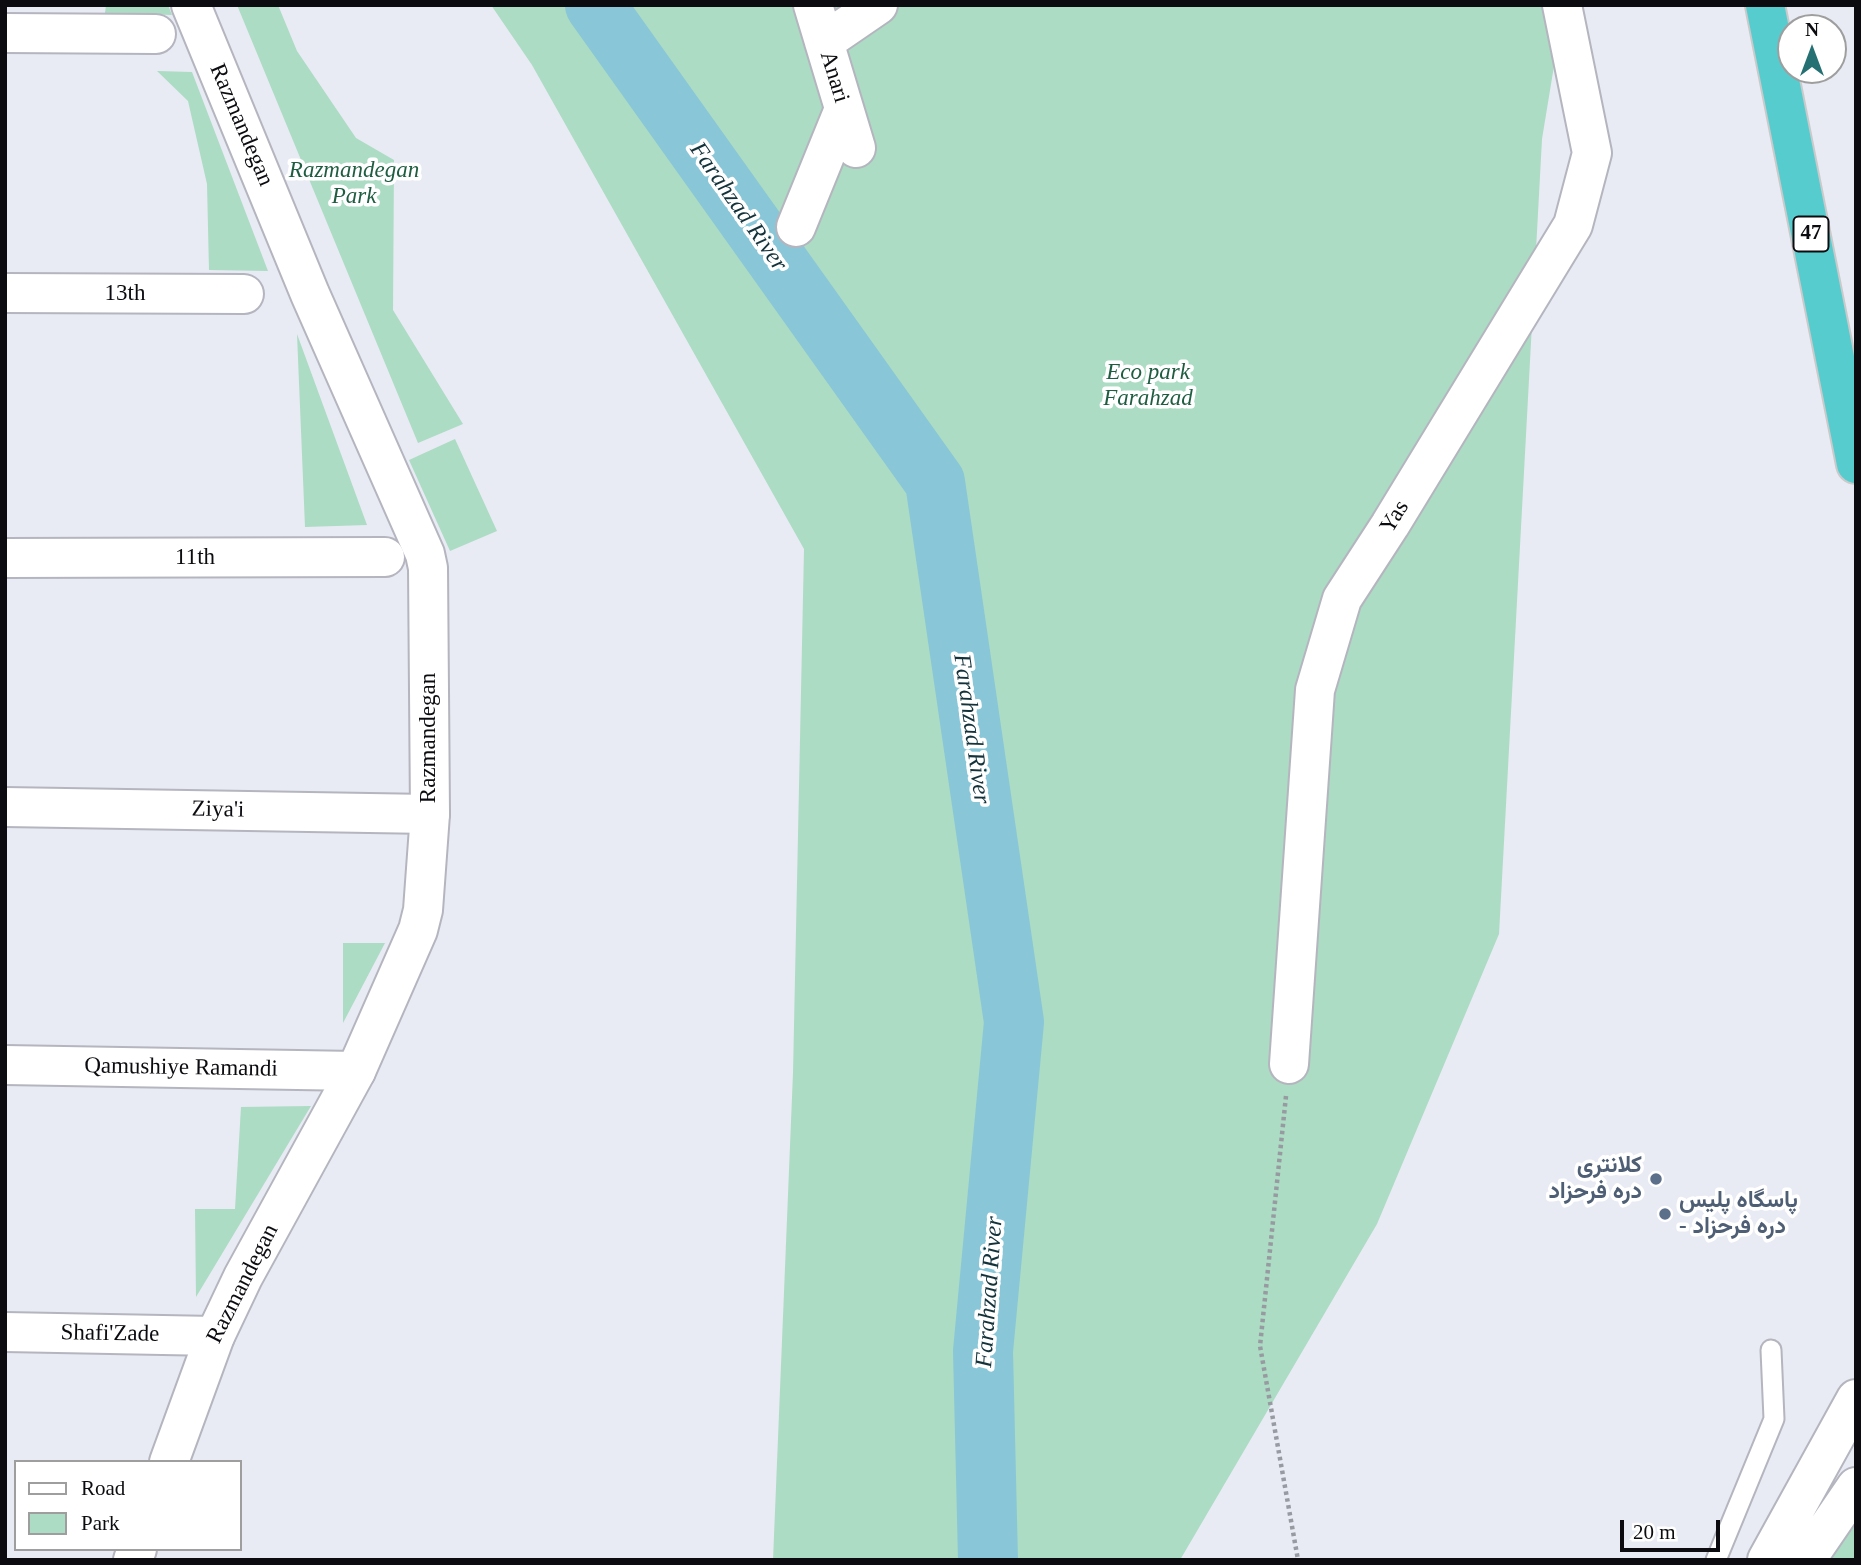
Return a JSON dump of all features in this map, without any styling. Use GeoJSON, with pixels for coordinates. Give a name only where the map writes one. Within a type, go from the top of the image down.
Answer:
{"type":"FeatureCollection","features":[{"type":"Feature","properties":{"kind":"highway","name":"47"},"geometry":{"type":"LineString","coordinates":[[1765,5],[1856,464]]}},
{"type":"Feature","properties":{"kind":"street","name":"Razmandegan"},"geometry":{"type":"LineString","coordinates":[[170,1460],[215,1336],[243,1277],[356,1071],[418,930],[423,910],[430,814],[428,569],[425,554],[310,294],[191,5]]}},
{"type":"Feature","properties":{"kind":"street","name":"Anari"},"geometry":{"type":"LineString","coordinates":[[813,5],[856,148]]}},
{"type":"Feature","properties":{"kind":"street"},"geometry":{"type":"LineString","coordinates":[[824,42],[878,5]]}},
{"type":"Feature","properties":{"kind":"street","name":"Yas"},"geometry":{"type":"LineString","coordinates":[[1289,1064],[1315,690],[1342,599],[1573,225],[1592,153],[1562,5]]}},
{"type":"Feature","properties":{"kind":"street"},"geometry":{"type":"LineString","coordinates":[[5,33],[156,34]]}},
{"type":"Feature","properties":{"kind":"street"},"geometry":{"type":"LineString","coordinates":[[796,227],[844,109]]}},
{"type":"Feature","properties":{"kind":"street","name":"13th"},"geometry":{"type":"LineString","coordinates":[[5,293],[244,294]]}},
{"type":"Feature","properties":{"kind":"street","name":"11th"},"geometry":{"type":"LineString","coordinates":[[5,558],[385,558]]}},
{"type":"Feature","properties":{"kind":"street","name":"Ziya'i"},"geometry":{"type":"LineString","coordinates":[[5,807],[430,814]]}},
{"type":"Feature","properties":{"kind":"street","name":"Qamushiye Ramandi"},"geometry":{"type":"LineString","coordinates":[[5,1065],[356,1071]]}},
{"type":"Feature","properties":{"kind":"street","name":"Shafi'Zade"},"geometry":{"type":"LineString","coordinates":[[5,1332],[215,1336]]}},
{"type":"Feature","properties":{"kind":"street"},"geometry":{"type":"LineString","coordinates":[[1767,1560],[1856,1399]]}},
{"type":"Feature","properties":{"kind":"street"},"geometry":{"type":"LineString","coordinates":[[1806,1560],[1856,1487]]}},
{"type":"Feature","properties":{"kind":"lane"},"geometry":{"type":"LineString","coordinates":[[1716,1560],[1774,1419],[1771,1350]]}},
{"type":"Feature","properties":{"kind":"path"},"geometry":{"type":"LineString","coordinates":[[1289,1064],[1260,1346],[1298,1560]]}},
{"type":"Feature","properties":{"kind":"green space"},"geometry":{"type":"Polygon","coordinates":[[[106,5],[168,5],[172,15],[105,13],[106,5]]]}},
{"type":"Feature","properties":{"kind":"green space","name":"Razmandegan Park"},"geometry":{"type":"Polygon","coordinates":[[[237,5],[278,5],[297,51],[356,138],[394,160],[393,310],[463,424],[418,443],[237,5]]]}},
{"type":"Feature","properties":{"kind":"green space","name":"Eco park Farahzad"},"geometry":{"type":"Polygon","coordinates":[[[491,5],[1564,5],[1542,139],[1499,934],[1377,1224],[1180,1560],[773,1560],[793,1073],[804,549],[532,65],[491,5]]]}},
{"type":"Feature","properties":{"kind":"green space"},"geometry":{"type":"Polygon","coordinates":[[[157,71],[192,72],[268,271],[209,270],[207,184],[188,101],[157,71]]]}},
{"type":"Feature","properties":{"kind":"green space"},"geometry":{"type":"Polygon","coordinates":[[[297,334],[367,525],[305,527],[297,334]]]}},
{"type":"Feature","properties":{"kind":"green space"},"geometry":{"type":"Polygon","coordinates":[[[455,439],[497,531],[450,551],[409,460],[455,439]]]}},
{"type":"Feature","properties":{"kind":"green space"},"geometry":{"type":"Polygon","coordinates":[[[343,943],[385,943],[343,1023],[343,943]]]}},
{"type":"Feature","properties":{"kind":"green space"},"geometry":{"type":"Polygon","coordinates":[[[311,1106],[196,1297],[195,1209],[235,1209],[241,1107],[311,1106]]]}},
{"type":"Feature","properties":{"kind":"green space"},"geometry":{"type":"Polygon","coordinates":[[[1856,1501],[1856,1560],[1816,1560],[1856,1501]]]}},
{"type":"Feature","properties":{"kind":"waterway","name":"Farahzad River"},"geometry":{"type":"LineString","coordinates":[[595,5],[935,482],[1014,1022],[983,1351],[988,1560]]}},
{"type":"Feature","properties":{"kind":"place","name":"کلانتری دره فرحزاد"},"geometry":{"type":"Point","coordinates":[1656,1179]}},
{"type":"Feature","properties":{"kind":"place","name":"پاسگاه پلیس - دره فرحزاد"},"geometry":{"type":"Point","coordinates":[1665,1214]}}]}
